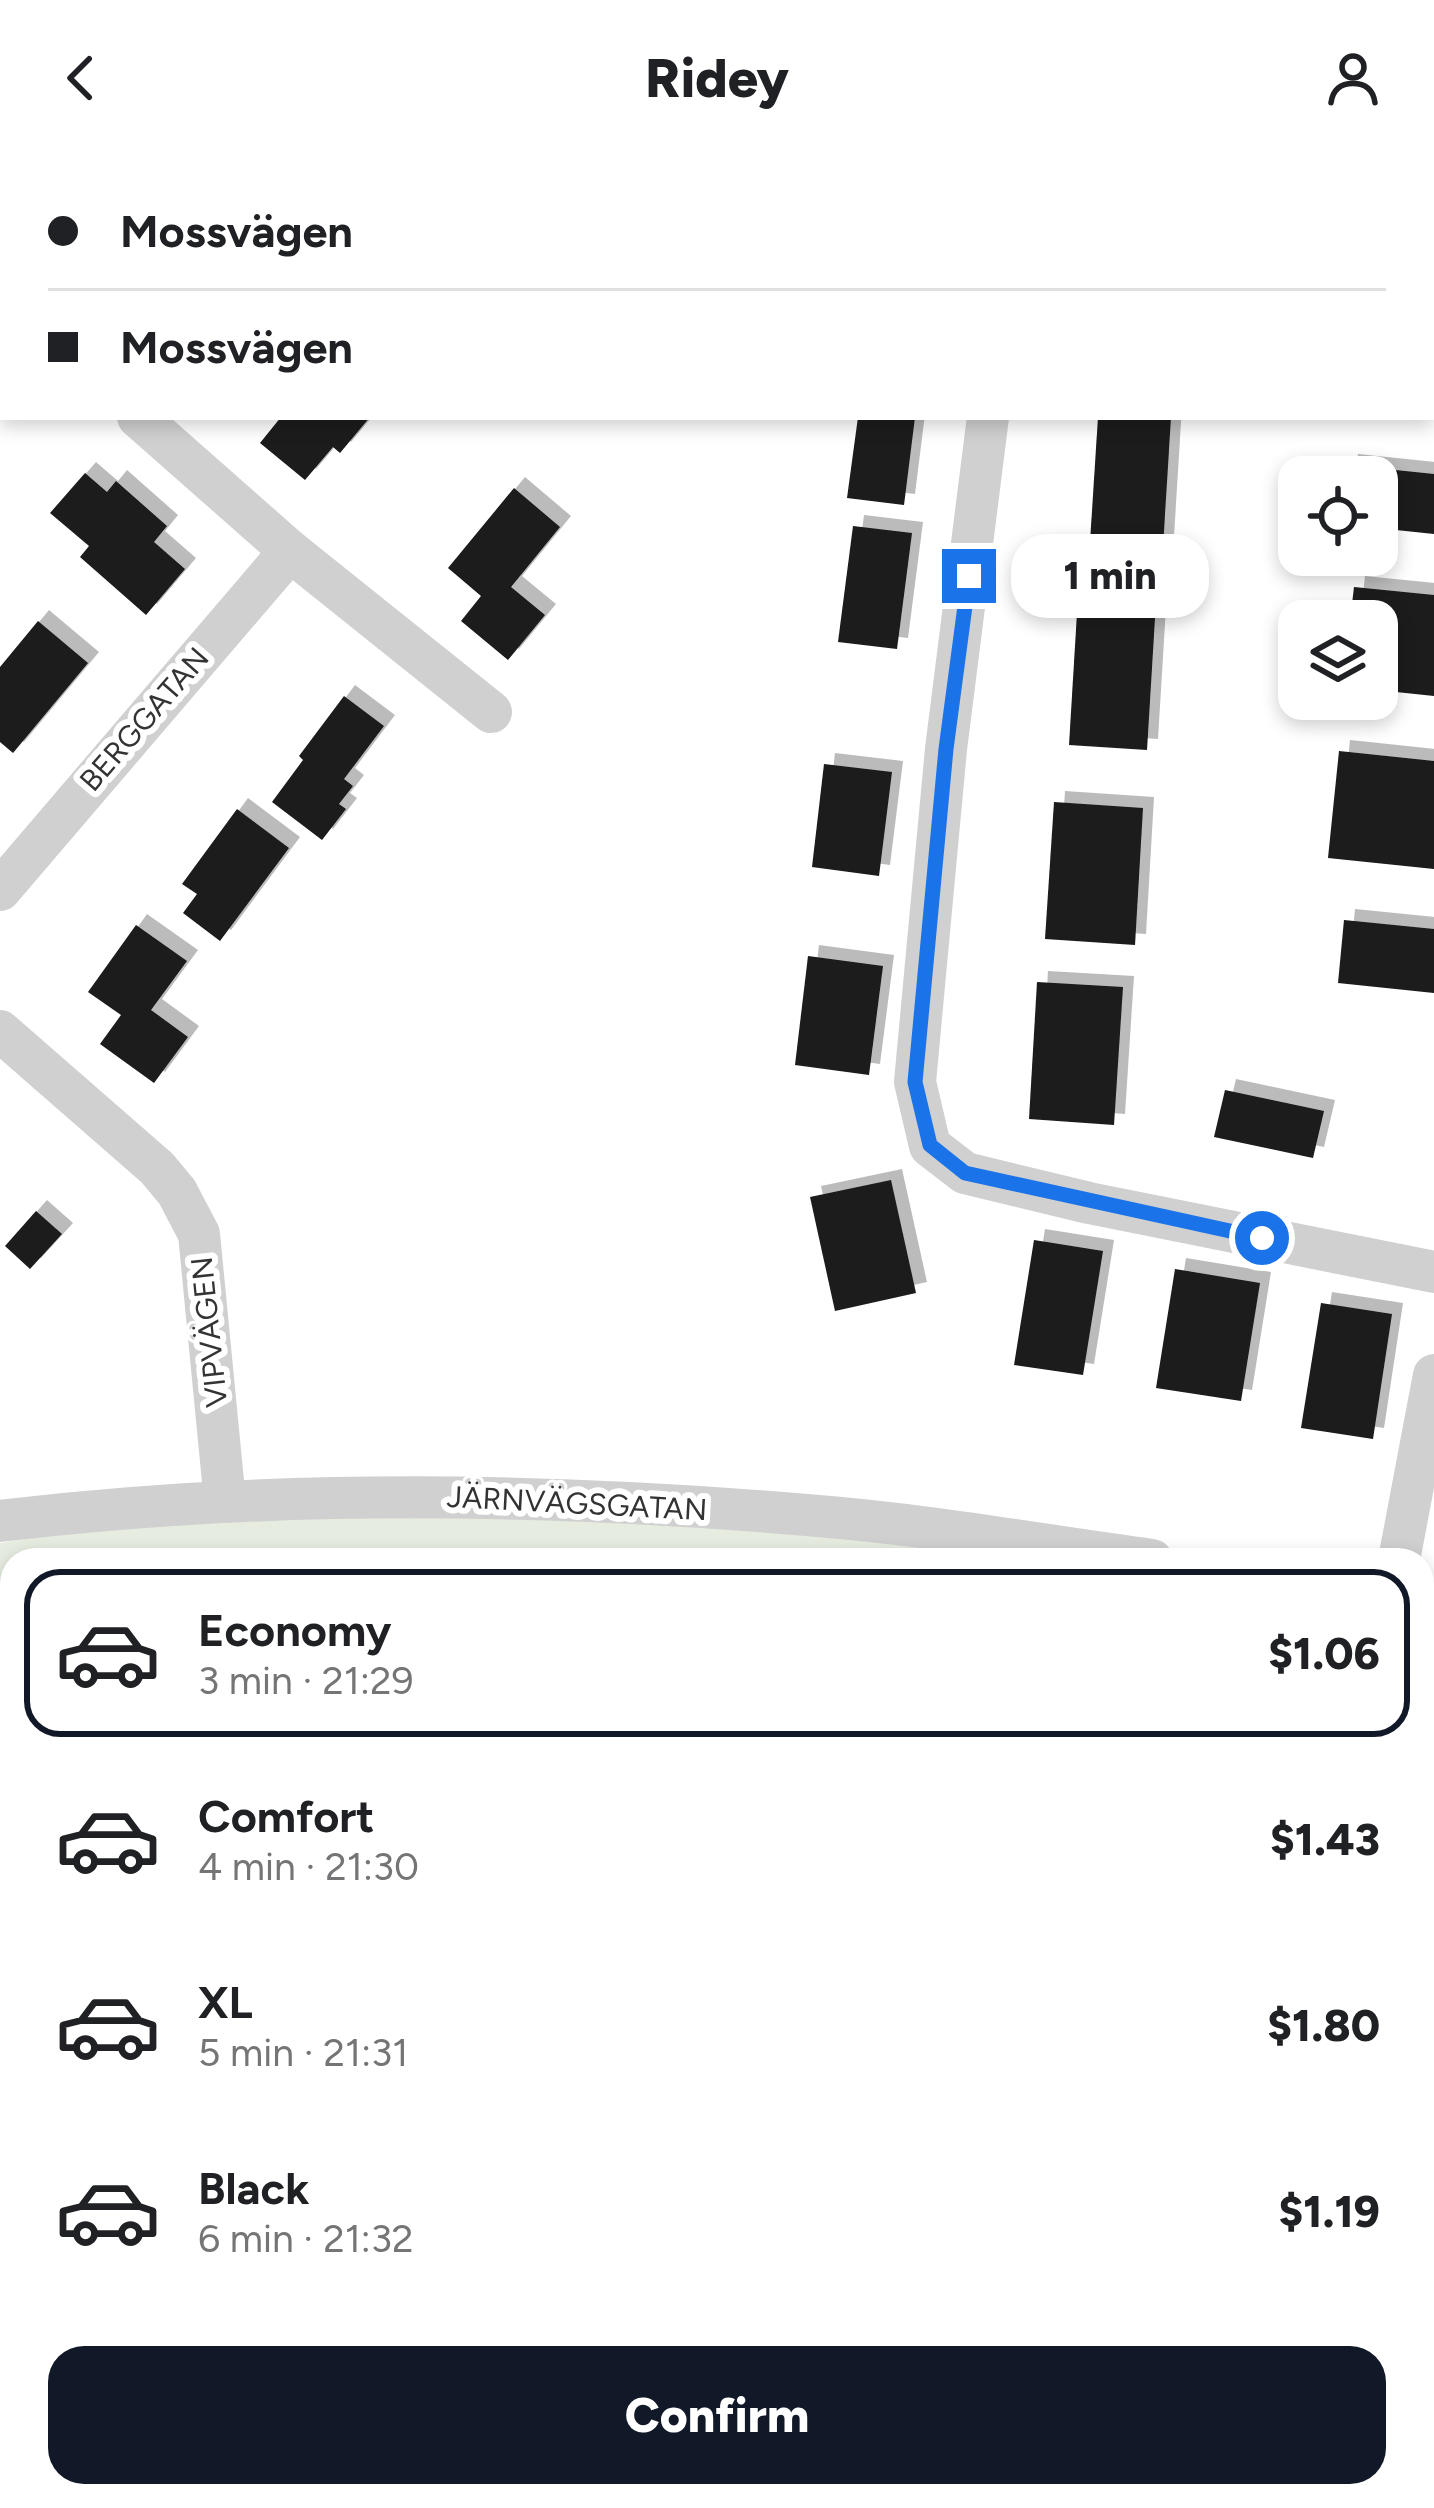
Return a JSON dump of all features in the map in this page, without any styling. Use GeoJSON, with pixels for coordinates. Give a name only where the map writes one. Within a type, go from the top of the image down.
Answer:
{"type":"FeatureCollection","features":[{"type":"Feature","properties":{"kind":"street"},"geometry":{"type":"LineString","coordinates":[[141,420],[290,551],[491,712]]}},
{"type":"Feature","properties":{"kind":"street"},"geometry":{"type":"LineString","coordinates":[[988,420],[946,749],[915,1082],[930,1145],[965,1173],[1089,1203],[1434,1272]]}},
{"type":"Feature","properties":{"kind":"street","name":"BERGGATAN"},"geometry":{"type":"LineString","coordinates":[[0,890],[290,551]]}},
{"type":"Feature","properties":{"kind":"street","name":"VIPVÄGEN"},"geometry":{"type":"LineString","coordinates":[[0,1031],[158,1168],[199,1234],[225,1502]]}},
{"type":"Feature","properties":{"kind":"street"},"geometry":{"type":"LineString","coordinates":[[1401,1548],[1434,1375]]}},
{"type":"Feature","properties":{"kind":"street","name":"JÄRNVÄGSGATAN"},"geometry":{"type":"LineString","coordinates":[[0,1521],[302,1496],[521,1497],[821,1516],[1062,1548]]}},
{"type":"Feature","properties":{"kind":"shaded area"},"geometry":{"type":"Polygon","coordinates":[[[594,1493],[1036,1548],[0,1548],[0,1543],[255,1503],[594,1493]]]}},
{"type":"Feature","properties":{"kind":"building"},"geometry":{"type":"Polygon","coordinates":[[[279,420],[368,420],[340,453],[333,447],[305,480],[260,443],[279,420]]]}},
{"type":"Feature","properties":{"kind":"building"},"geometry":{"type":"Polygon","coordinates":[[[858,420],[915,420],[904,505],[847,498],[858,420]]]}},
{"type":"Feature","properties":{"kind":"building"},"geometry":{"type":"Polygon","coordinates":[[[1098,420],[1171,420],[1163,547],[1090,542],[1098,420]]]}},
{"type":"Feature","properties":{"kind":"building"},"geometry":{"type":"Polygon","coordinates":[[[1398,470],[1434,474],[1434,534],[1398,530],[1398,470]]]}},
{"type":"Feature","properties":{"kind":"building"},"geometry":{"type":"Polygon","coordinates":[[[85,473],[107,492],[116,481],[167,526],[154,542],[185,569],[146,615],[80,557],[89,546],[50,513],[85,473]]]}},
{"type":"Feature","properties":{"kind":"building"},"geometry":{"type":"Polygon","coordinates":[[[514,488],[560,527],[511,587],[545,615],[508,660],[461,621],[481,596],[448,568],[514,488]]]}},
{"type":"Feature","properties":{"kind":"building"},"geometry":{"type":"Polygon","coordinates":[[[853,526],[912,533],[897,649],[838,642],[853,526]]]}},
{"type":"Feature","properties":{"kind":"building"},"geometry":{"type":"Polygon","coordinates":[[[1354,587],[1434,595],[1434,696],[1398,692],[1398,600],[1352,600],[1354,587]]]}},
{"type":"Feature","properties":{"kind":"building"},"geometry":{"type":"Polygon","coordinates":[[[1077,613],[1155,618],[1147,750],[1069,745],[1077,613]]]}},
{"type":"Feature","properties":{"kind":"building"},"geometry":{"type":"Polygon","coordinates":[[[38,621],[88,663],[13,753],[0,742],[0,667],[38,621]]]}},
{"type":"Feature","properties":{"kind":"building"},"geometry":{"type":"Polygon","coordinates":[[[344,696],[384,726],[344,779],[353,786],[339,804],[346,809],[322,840],[272,802],[344,696]]]}},
{"type":"Feature","properties":{"kind":"building"},"geometry":{"type":"Polygon","coordinates":[[[1339,751],[1434,761],[1434,869],[1328,858],[1339,751]]]}},
{"type":"Feature","properties":{"kind":"building"},"geometry":{"type":"Polygon","coordinates":[[[824,764],[892,772],[879,876],[812,867],[824,764]]]}},
{"type":"Feature","properties":{"kind":"building"},"geometry":{"type":"Polygon","coordinates":[[[1054,802],[1143,808],[1135,945],[1045,939],[1054,802]]]}},
{"type":"Feature","properties":{"kind":"building"},"geometry":{"type":"Polygon","coordinates":[[[237,809],[289,848],[220,941],[183,913],[197,894],[182,884],[237,809]]]}},
{"type":"Feature","properties":{"kind":"building"},"geometry":{"type":"Polygon","coordinates":[[[1344,920],[1434,929],[1434,993],[1338,983],[1344,920]]]}},
{"type":"Feature","properties":{"kind":"building"},"geometry":{"type":"Polygon","coordinates":[[[136,925],[187,961],[151,1010],[188,1037],[154,1083],[100,1044],[121,1015],[88,992],[136,925]]]}},
{"type":"Feature","properties":{"kind":"building"},"geometry":{"type":"Polygon","coordinates":[[[808,956],[883,966],[869,1075],[795,1065],[808,956]]]}},
{"type":"Feature","properties":{"kind":"building"},"geometry":{"type":"Polygon","coordinates":[[[1037,982],[1123,987],[1114,1125],[1029,1119],[1037,982]]]}},
{"type":"Feature","properties":{"kind":"building"},"geometry":{"type":"Polygon","coordinates":[[[1225,1090],[1324,1111],[1313,1158],[1214,1137],[1225,1090]]]}},
{"type":"Feature","properties":{"kind":"building"},"geometry":{"type":"Polygon","coordinates":[[[891,1180],[916,1293],[835,1311],[810,1197],[891,1180]]]}},
{"type":"Feature","properties":{"kind":"building"},"geometry":{"type":"Polygon","coordinates":[[[36,1211],[62,1234],[30,1269],[5,1246],[36,1211]]]}},
{"type":"Feature","properties":{"kind":"building"},"geometry":{"type":"Polygon","coordinates":[[[1034,1240],[1103,1251],[1083,1375],[1014,1365],[1034,1240]]]}},
{"type":"Feature","properties":{"kind":"building"},"geometry":{"type":"Polygon","coordinates":[[[1175,1269],[1260,1283],[1241,1401],[1156,1388],[1175,1269]]]}},
{"type":"Feature","properties":{"kind":"building"},"geometry":{"type":"Polygon","coordinates":[[[1321,1303],[1392,1314],[1373,1439],[1301,1428],[1321,1303]]]}},
{"type":"Feature","properties":{"kind":"route"},"geometry":{"type":"LineString","coordinates":[[969,576],[946,749],[915,1082],[930,1145],[965,1173],[1262,1238]]}}]}
